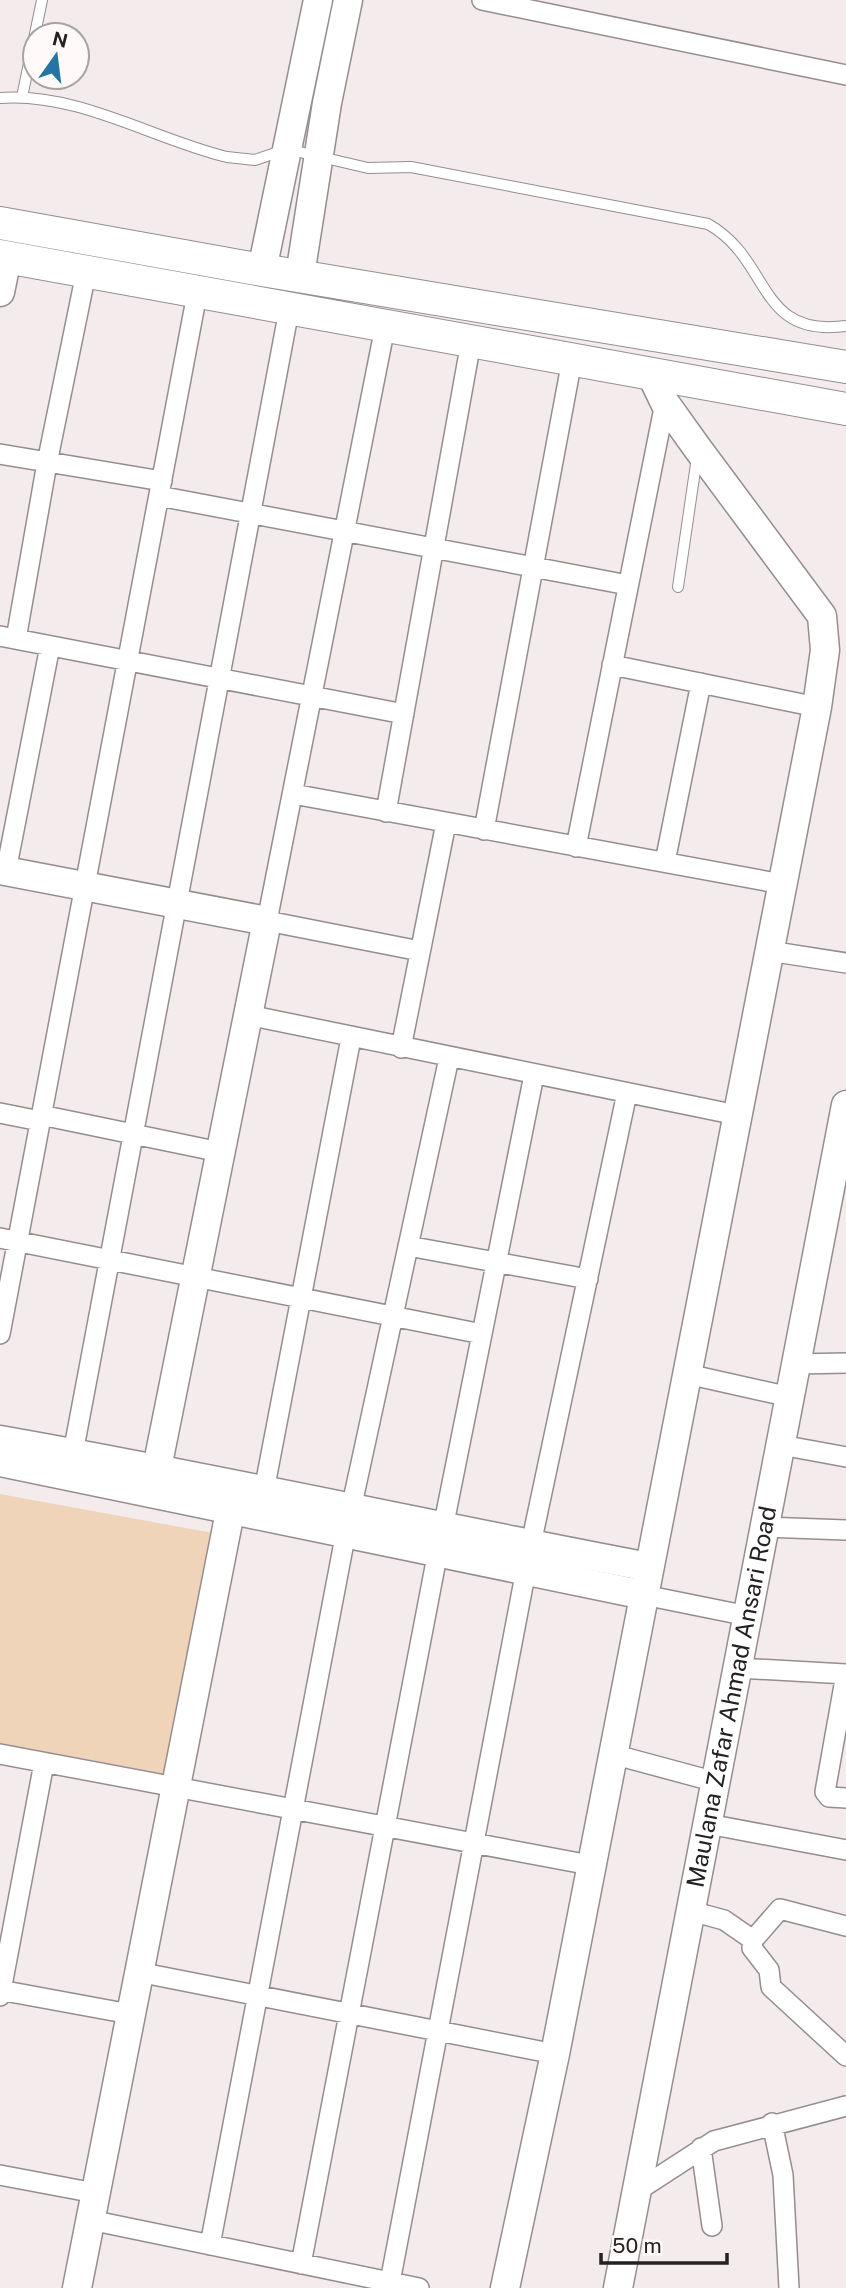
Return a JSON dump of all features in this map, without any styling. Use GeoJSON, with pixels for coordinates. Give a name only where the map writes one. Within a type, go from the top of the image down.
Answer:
{"type":"FeatureCollection","features":[{"type":"Feature","properties":{"kind":"main road"},"geometry":{"type":"LineString","coordinates":[[0,222],[262,270],[846,367]]}},
{"type":"Feature","properties":{"kind":"main road"},"geometry":{"type":"LineString","coordinates":[[3,257],[846,409]]}},
{"type":"Feature","properties":{"kind":"street"},"geometry":{"type":"LineString","coordinates":[[262,270],[318,0]]}},
{"type":"Feature","properties":{"kind":"street"},"geometry":{"type":"LineString","coordinates":[[300,275],[348,0]]}},
{"type":"Feature","properties":{"kind":"street"},"geometry":{"type":"LineString","coordinates":[[486,0],[846,75]]}},
{"type":"Feature","properties":{"kind":"street"},"geometry":{"type":"LineString","coordinates":[[0,292],[3,257]]}},
{"type":"Feature","properties":{"kind":"street"},"geometry":{"type":"LineString","coordinates":[[86,273],[8,638],[404,714]]}},
{"type":"Feature","properties":{"kind":"street"},"geometry":{"type":"LineString","coordinates":[[0,1334],[9,1240],[41,1118],[197,294]]}},
{"type":"Feature","properties":{"kind":"street"},"geometry":{"type":"LineString","coordinates":[[73,1452],[289,310]]}},
{"type":"Feature","properties":{"kind":"street"},"geometry":{"type":"LineString","coordinates":[[157,1468],[385,327]]}},
{"type":"Feature","properties":{"kind":"street"},"geometry":{"type":"LineString","coordinates":[[386,812],[471,342]]}},
{"type":"Feature","properties":{"kind":"street"},"geometry":{"type":"LineString","coordinates":[[484,830],[572,360]]}},
{"type":"Feature","properties":{"kind":"street"},"geometry":{"type":"LineString","coordinates":[[505,2288],[555,2054],[817,707],[825,650],[822,616],[698,449],[665,402],[651,374]]}},
{"type":"Feature","properties":{"kind":"street"},"geometry":{"type":"LineString","coordinates":[[576,847],[665,402]]}},
{"type":"Feature","properties":{"kind":"street"},"geometry":{"type":"LineString","coordinates":[[0,454],[47,463],[63,463],[251,513],[628,585]]}},
{"type":"Feature","properties":{"kind":"street"},"geometry":{"type":"LineString","coordinates":[[50,646],[3,871],[420,951]]}},
{"type":"Feature","properties":{"kind":"street"},"geometry":{"type":"LineString","coordinates":[[612,665],[817,707]]}},
{"type":"Feature","properties":{"kind":"street"},"geometry":{"type":"LineString","coordinates":[[665,862],[701,683]]}},
{"type":"Feature","properties":{"kind":"street"},"geometry":{"type":"LineString","coordinates":[[293,794],[782,884]]}},
{"type":"Feature","properties":{"kind":"street"},"geometry":{"type":"LineString","coordinates":[[401,1048],[446,823]]}},
{"type":"Feature","properties":{"kind":"street"},"geometry":{"type":"LineString","coordinates":[[769,951],[846,963]]}},
{"type":"Feature","properties":{"kind":"street"},"geometry":{"type":"LineString","coordinates":[[248,1015],[737,1115]]}},
{"type":"Feature","properties":{"kind":"street"},"geometry":{"type":"LineString","coordinates":[[262,1501],[351,1038]]}},
{"type":"Feature","properties":{"kind":"street"},"geometry":{"type":"LineString","coordinates":[[210,2245],[348,1521],[449,1058]]}},
{"type":"Feature","properties":{"kind":"street"},"geometry":{"type":"LineString","coordinates":[[301,2264],[440,1540],[534,1075]]}},
{"type":"Feature","properties":{"kind":"street"},"geometry":{"type":"LineString","coordinates":[[390,2282],[529,1557],[627,1093]]}},
{"type":"Feature","properties":{"kind":"street","name":"Maulana Zafar Ahmad Ansari Road"},"geometry":{"type":"LineString","coordinates":[[618,2288],[796,1364],[836,1212],[846,1105]]}},
{"type":"Feature","properties":{"kind":"street"},"geometry":{"type":"LineString","coordinates":[[0,1113],[133,1132],[220,1152]]}},
{"type":"Feature","properties":{"kind":"street"},"geometry":{"type":"LineString","coordinates":[[9,1240],[482,1334]]}},
{"type":"Feature","properties":{"kind":"street"},"geometry":{"type":"LineString","coordinates":[[408,1246],[588,1279]]}},
{"type":"Feature","properties":{"kind":"street"},"geometry":{"type":"LineString","coordinates":[[796,1364],[846,1363]]}},
{"type":"Feature","properties":{"kind":"street"},"geometry":{"type":"LineString","coordinates":[[687,1374],[790,1397]]}},
{"type":"Feature","properties":{"kind":"street"},"geometry":{"type":"LineString","coordinates":[[0,1440],[157,1468],[262,1501],[440,1540],[529,1557],[649,1567]]}},
{"type":"Feature","properties":{"kind":"street"},"geometry":{"type":"LineString","coordinates":[[781,1445],[846,1457]]}},
{"type":"Feature","properties":{"kind":"street"},"geometry":{"type":"LineString","coordinates":[[0,1462],[230,1507],[262,1501]]}},
{"type":"Feature","properties":{"kind":"street"},"geometry":{"type":"LineString","coordinates":[[77,2288],[230,1507]]}},
{"type":"Feature","properties":{"kind":"street"},"geometry":{"type":"LineString","coordinates":[[764,1527],[846,1530]]}},
{"type":"Feature","properties":{"kind":"street"},"geometry":{"type":"LineString","coordinates":[[529,1557],[644,1595],[748,1616]]}},
{"type":"Feature","properties":{"kind":"street"},"geometry":{"type":"LineString","coordinates":[[738,1668],[846,1674],[825,1794],[846,1798]]}},
{"type":"Feature","properties":{"kind":"street"},"geometry":{"type":"LineString","coordinates":[[0,1754],[590,1865]]}},
{"type":"Feature","properties":{"kind":"street"},"geometry":{"type":"LineString","coordinates":[[612,1755],[716,1782]]}},
{"type":"Feature","properties":{"kind":"street"},"geometry":{"type":"LineString","coordinates":[[44,1763],[0,1992],[130,2014]]}},
{"type":"Feature","properties":{"kind":"street"},"geometry":{"type":"LineString","coordinates":[[708,1824],[846,1850]]}},
{"type":"Feature","properties":{"kind":"street"},"geometry":{"type":"LineString","coordinates":[[846,1926],[780,1909],[753,1940],[753,1951],[769,1970],[771,1987],[846,2056]]}},
{"type":"Feature","properties":{"kind":"street"},"geometry":{"type":"LineString","coordinates":[[691,1911],[724,1920],[753,1940]]}},
{"type":"Feature","properties":{"kind":"street"},"geometry":{"type":"LineString","coordinates":[[138,1972],[555,2054]]}},
{"type":"Feature","properties":{"kind":"street"},"geometry":{"type":"LineString","coordinates":[[637,2191],[701,2148],[772,2123],[846,2106]]}},
{"type":"Feature","properties":{"kind":"street"},"geometry":{"type":"LineString","coordinates":[[772,2123],[783,2175],[789,2288]]}},
{"type":"Feature","properties":{"kind":"street"},"geometry":{"type":"LineString","coordinates":[[701,2148],[712,2226]]}},
{"type":"Feature","properties":{"kind":"street"},"geometry":{"type":"LineString","coordinates":[[0,2175],[95,2193]]}},
{"type":"Feature","properties":{"kind":"street"},"geometry":{"type":"LineString","coordinates":[[90,2220],[419,2288]]}},
{"type":"Feature","properties":{"kind":"lane"},"geometry":{"type":"LineString","coordinates":[[22,97],[42,0]]}},
{"type":"Feature","properties":{"kind":"lane"},"geometry":{"type":"LineString","coordinates":[[0,98],[22,97],[54,102],[227,157],[255,160],[287,149],[368,168],[411,167],[708,224],[724,233],[739,250],[787,317],[810,327],[846,326]]}},
{"type":"Feature","properties":{"kind":"lane"},"geometry":{"type":"LineString","coordinates":[[678,587],[698,449]]}},
{"type":"Feature","properties":{"kind":"shaded area"},"geometry":{"type":"Polygon","coordinates":[[[0,1494],[213,1533],[165,1774],[0,1743],[0,1494]]]}}]}
